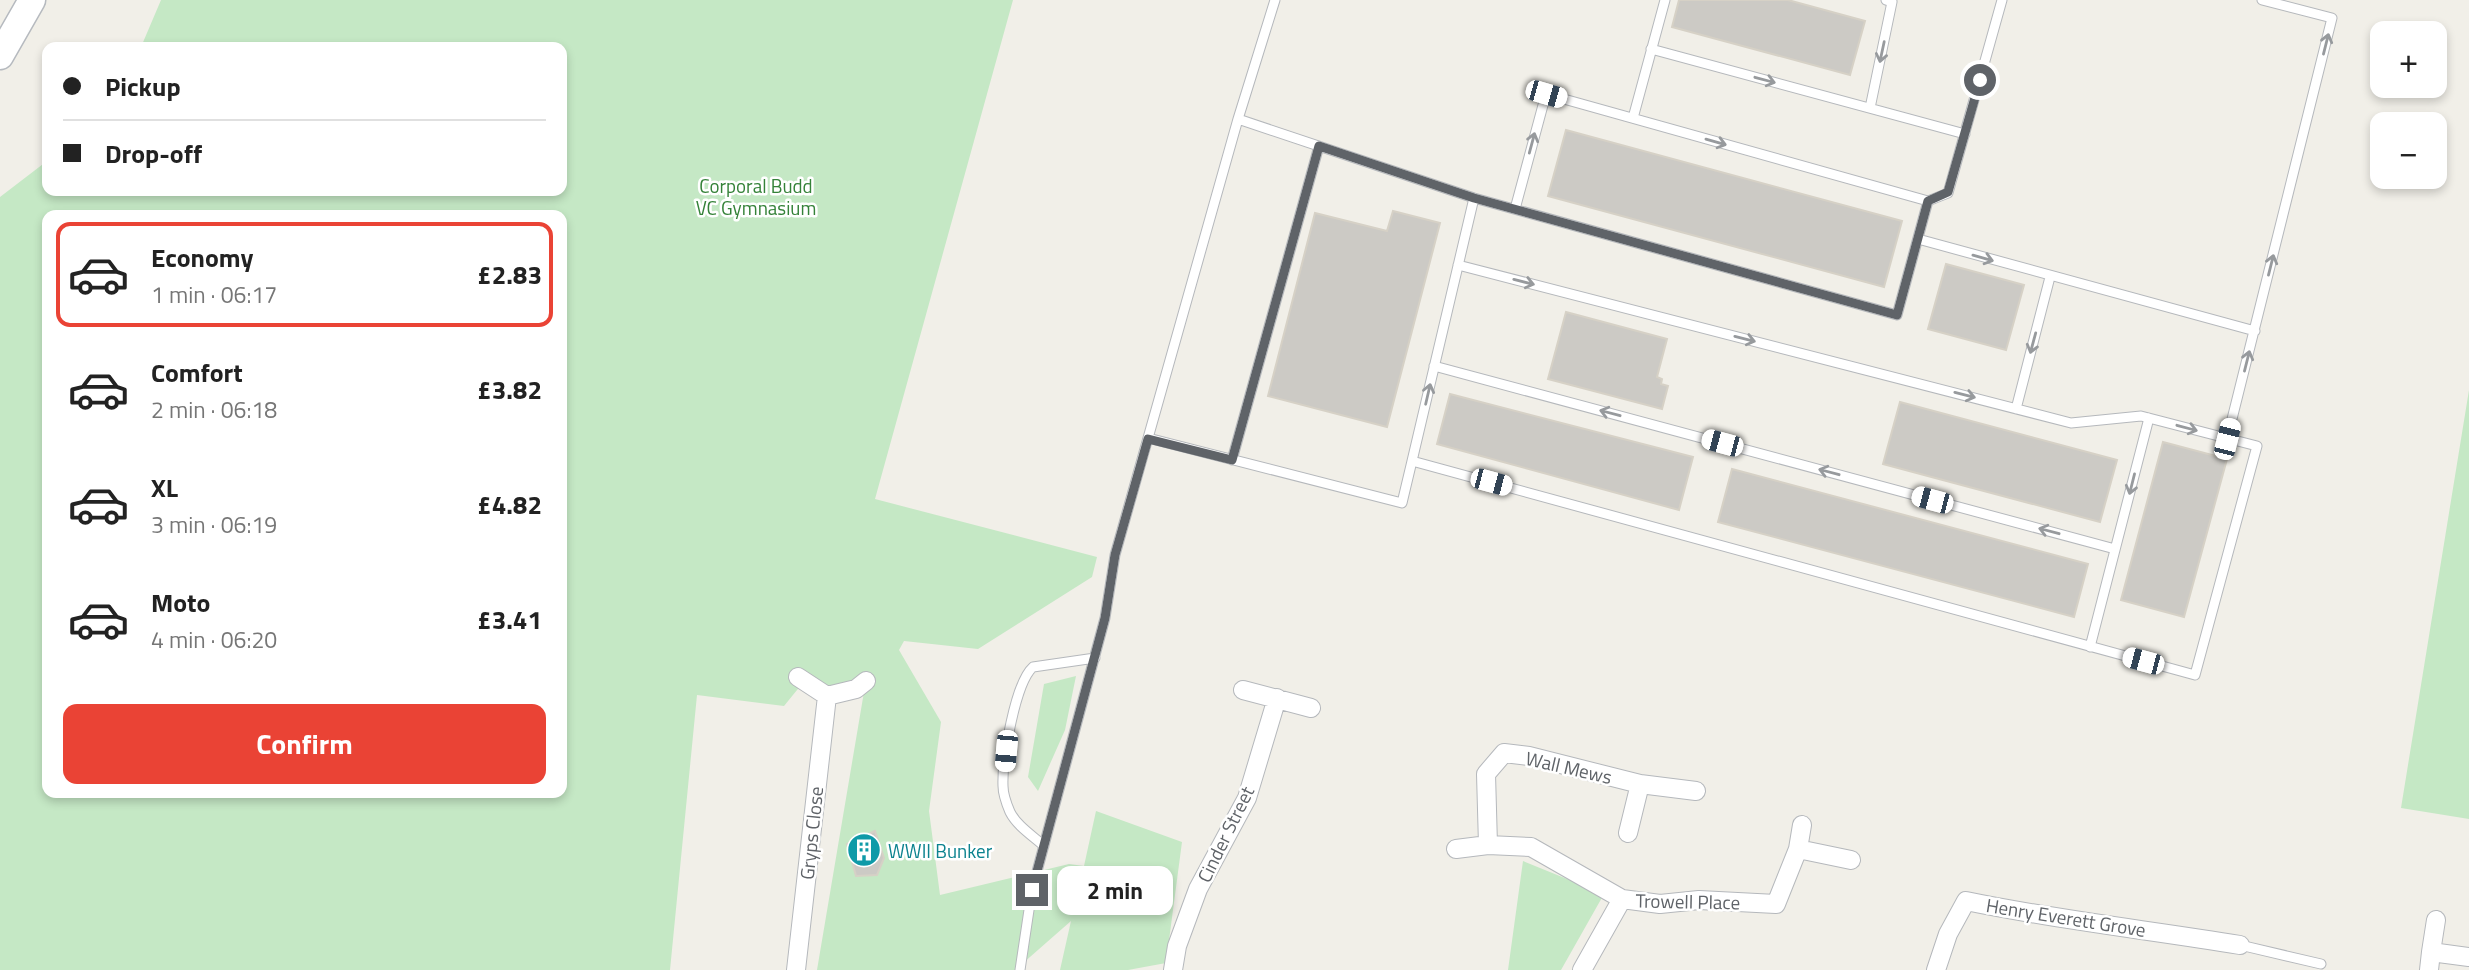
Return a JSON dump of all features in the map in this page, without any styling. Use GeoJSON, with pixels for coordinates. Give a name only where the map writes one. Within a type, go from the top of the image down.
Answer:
{"type":"FeatureCollection","features":[{"type":"Feature","properties":{"kind":"street"},"geometry":{"type":"LineString","coordinates":[[0,56],[32,0]]}},
{"type":"Feature","properties":{"kind":"street"},"geometry":{"type":"LineString","coordinates":[[798,677],[827,696],[856,688],[866,681]]}},
{"type":"Feature","properties":{"kind":"street"},"geometry":{"type":"LineString","coordinates":[[1243,690],[1311,708]]}},
{"type":"Feature","properties":{"kind":"street","name":"Gryps Close"},"geometry":{"type":"LineString","coordinates":[[796,970],[827,696]]}},
{"type":"Feature","properties":{"kind":"street","name":"Cinder Street"},"geometry":{"type":"LineString","coordinates":[[1173,970],[1177,946],[1198,889],[1247,798],[1277,698]]}},
{"type":"Feature","properties":{"kind":"street","name":"Wall Mews"},"geometry":{"type":"LineString","coordinates":[[1488,845],[1486,774],[1494,761],[1504,753],[1529,756],[1640,785]]}},
{"type":"Feature","properties":{"kind":"street"},"geometry":{"type":"LineString","coordinates":[[1628,833],[1640,785],[1696,790]]}},
{"type":"Feature","properties":{"kind":"street","name":"Trowell Place"},"geometry":{"type":"LineString","coordinates":[[1582,970],[1622,899],[1660,904],[1699,900],[1776,904],[1798,849],[1802,825]]}},
{"type":"Feature","properties":{"kind":"street"},"geometry":{"type":"LineString","coordinates":[[1456,849],[1488,845],[1531,848],[1622,899]]}},
{"type":"Feature","properties":{"kind":"street"},"geometry":{"type":"LineString","coordinates":[[1798,849],[1851,860]]}},
{"type":"Feature","properties":{"kind":"street","name":"Henry Everett Grove"},"geometry":{"type":"LineString","coordinates":[[1936,970],[1948,934],[1966,901],[2091,925],[2145,930],[2240,946]]}},
{"type":"Feature","properties":{"kind":"street"},"geometry":{"type":"LineString","coordinates":[[2436,920],[2430,961],[2469,957]]}},
{"type":"Feature","properties":{"kind":"lane"},"geometry":{"type":"LineString","coordinates":[[1020,970],[1032,890],[1095,658],[1115,555],[1238,119],[1275,0]]}},
{"type":"Feature","properties":{"kind":"lane"},"geometry":{"type":"LineString","coordinates":[[1633,118],[1665,0]]}},
{"type":"Feature","properties":{"kind":"lane"},"geometry":{"type":"LineString","coordinates":[[1870,108],[1892,2],[1885,0]]}},
{"type":"Feature","properties":{"kind":"lane"},"geometry":{"type":"LineString","coordinates":[[1515,209],[1546,94],[1928,201],[1948,192],[2002,0]]}},
{"type":"Feature","properties":{"kind":"lane"},"geometry":{"type":"LineString","coordinates":[[2227,439],[2332,18],[2262,0]]}},
{"type":"Feature","properties":{"kind":"lane"},"geometry":{"type":"LineString","coordinates":[[1651,50],[1965,134]]}},
{"type":"Feature","properties":{"kind":"lane"},"geometry":{"type":"LineString","coordinates":[[1238,119],[1474,198],[1897,315],[1928,201]]}},
{"type":"Feature","properties":{"kind":"lane"},"geometry":{"type":"LineString","coordinates":[[1232,460],[1319,146]]}},
{"type":"Feature","properties":{"kind":"lane"},"geometry":{"type":"LineString","coordinates":[[1148,439],[1402,503],[1474,198]]}},
{"type":"Feature","properties":{"kind":"lane"},"geometry":{"type":"LineString","coordinates":[[1917,239],[2255,331]]}},
{"type":"Feature","properties":{"kind":"lane"},"geometry":{"type":"LineString","coordinates":[[1412,461],[2195,675],[2257,446],[2141,416],[2071,423],[1458,265]]}},
{"type":"Feature","properties":{"kind":"lane"},"geometry":{"type":"LineString","coordinates":[[2016,409],[2050,277]]}},
{"type":"Feature","properties":{"kind":"lane"},"geometry":{"type":"LineString","coordinates":[[1434,366],[2115,549]]}},
{"type":"Feature","properties":{"kind":"lane"},"geometry":{"type":"LineString","coordinates":[[2090,647],[2149,418]]}},
{"type":"Feature","properties":{"kind":"lane"},"geometry":{"type":"LineString","coordinates":[[1044,846],[1016,821],[1002,788],[1006,751],[1025,674],[1033,667],[1095,658]]}},
{"type":"Feature","properties":{"kind":"lane"},"geometry":{"type":"LineString","coordinates":[[2240,946],[2321,964]]}},
{"type":"Feature","properties":{"kind":"green space","name":"Corporal Budd VC Gymnasium"},"geometry":{"type":"Polygon","coordinates":[[[161,0],[1013,0],[875,499],[1097,557],[1092,577],[978,649],[904,641],[899,650],[941,722],[929,811],[940,895],[1069,864],[1084,866],[1096,811],[1182,842],[1166,963],[1128,970],[1060,970],[1071,921],[1015,970],[817,970],[866,680],[844,693],[806,679],[784,706],[697,695],[670,970],[0,970],[0,197],[42,165],[42,196],[567,196],[567,42],[143,42],[161,0]]]}},
{"type":"Feature","properties":{"kind":"green space"},"geometry":{"type":"Polygon","coordinates":[[[2469,390],[2469,819],[2401,808],[2469,390]]]}},
{"type":"Feature","properties":{"kind":"green space"},"geometry":{"type":"Polygon","coordinates":[[[1076,676],[1065,730],[1038,791],[1028,777],[1044,684],[1076,676]]]}},
{"type":"Feature","properties":{"kind":"green space"},"geometry":{"type":"Polygon","coordinates":[[[1523,861],[1604,894],[1561,970],[1508,970],[1523,861]]]}},
{"type":"Feature","properties":{"kind":"building"},"geometry":{"type":"Polygon","coordinates":[[[1679,0],[1788,0],[1865,21],[1850,75],[1672,27],[1679,0]]]}},
{"type":"Feature","properties":{"kind":"building"},"geometry":{"type":"Polygon","coordinates":[[[1566,130],[1902,221],[1884,287],[1548,196],[1566,130]]]}},
{"type":"Feature","properties":{"kind":"building"},"geometry":{"type":"Polygon","coordinates":[[[1393,211],[1440,223],[1387,427],[1268,396],[1315,213],[1387,231],[1393,211]]]}},
{"type":"Feature","properties":{"kind":"building"},"geometry":{"type":"Polygon","coordinates":[[[1946,264],[2024,285],[2006,350],[1928,329],[1946,264]]]}},
{"type":"Feature","properties":{"kind":"building"},"geometry":{"type":"Polygon","coordinates":[[[1566,312],[1667,339],[1657,377],[1662,379],[1661,384],[1668,386],[1662,409],[1548,379],[1566,312]]]}},
{"type":"Feature","properties":{"kind":"building"},"geometry":{"type":"Polygon","coordinates":[[[1450,394],[1693,457],[1679,510],[1437,444],[1450,394]]]}},
{"type":"Feature","properties":{"kind":"building"},"geometry":{"type":"Polygon","coordinates":[[[1900,402],[2117,460],[2100,522],[1883,464],[1900,402]]]}},
{"type":"Feature","properties":{"kind":"building"},"geometry":{"type":"Polygon","coordinates":[[[2163,442],[2227,459],[2184,617],[2121,600],[2163,442]]]}},
{"type":"Feature","properties":{"kind":"building"},"geometry":{"type":"Polygon","coordinates":[[[1732,469],[2088,564],[2074,617],[1718,522],[1732,469]]]}},
{"type":"Feature","properties":{"kind":"building","name":"WWII Bunker"},"geometry":{"type":"Polygon","coordinates":[[[875,831],[884,858],[877,875],[856,876],[847,844],[875,831]]]}},
{"type":"Feature","properties":{"kind":"place","name":"WWII Bunker"},"geometry":{"type":"Point","coordinates":[864,850]}},
{"type":"Feature","properties":{"kind":"route"},"geometry":{"type":"LineString","coordinates":[[1032,890],[1105,618],[1115,555],[1148,439],[1232,460],[1319,146],[1474,198],[1897,315],[1928,201],[1948,192],[1980,80]]}}]}
